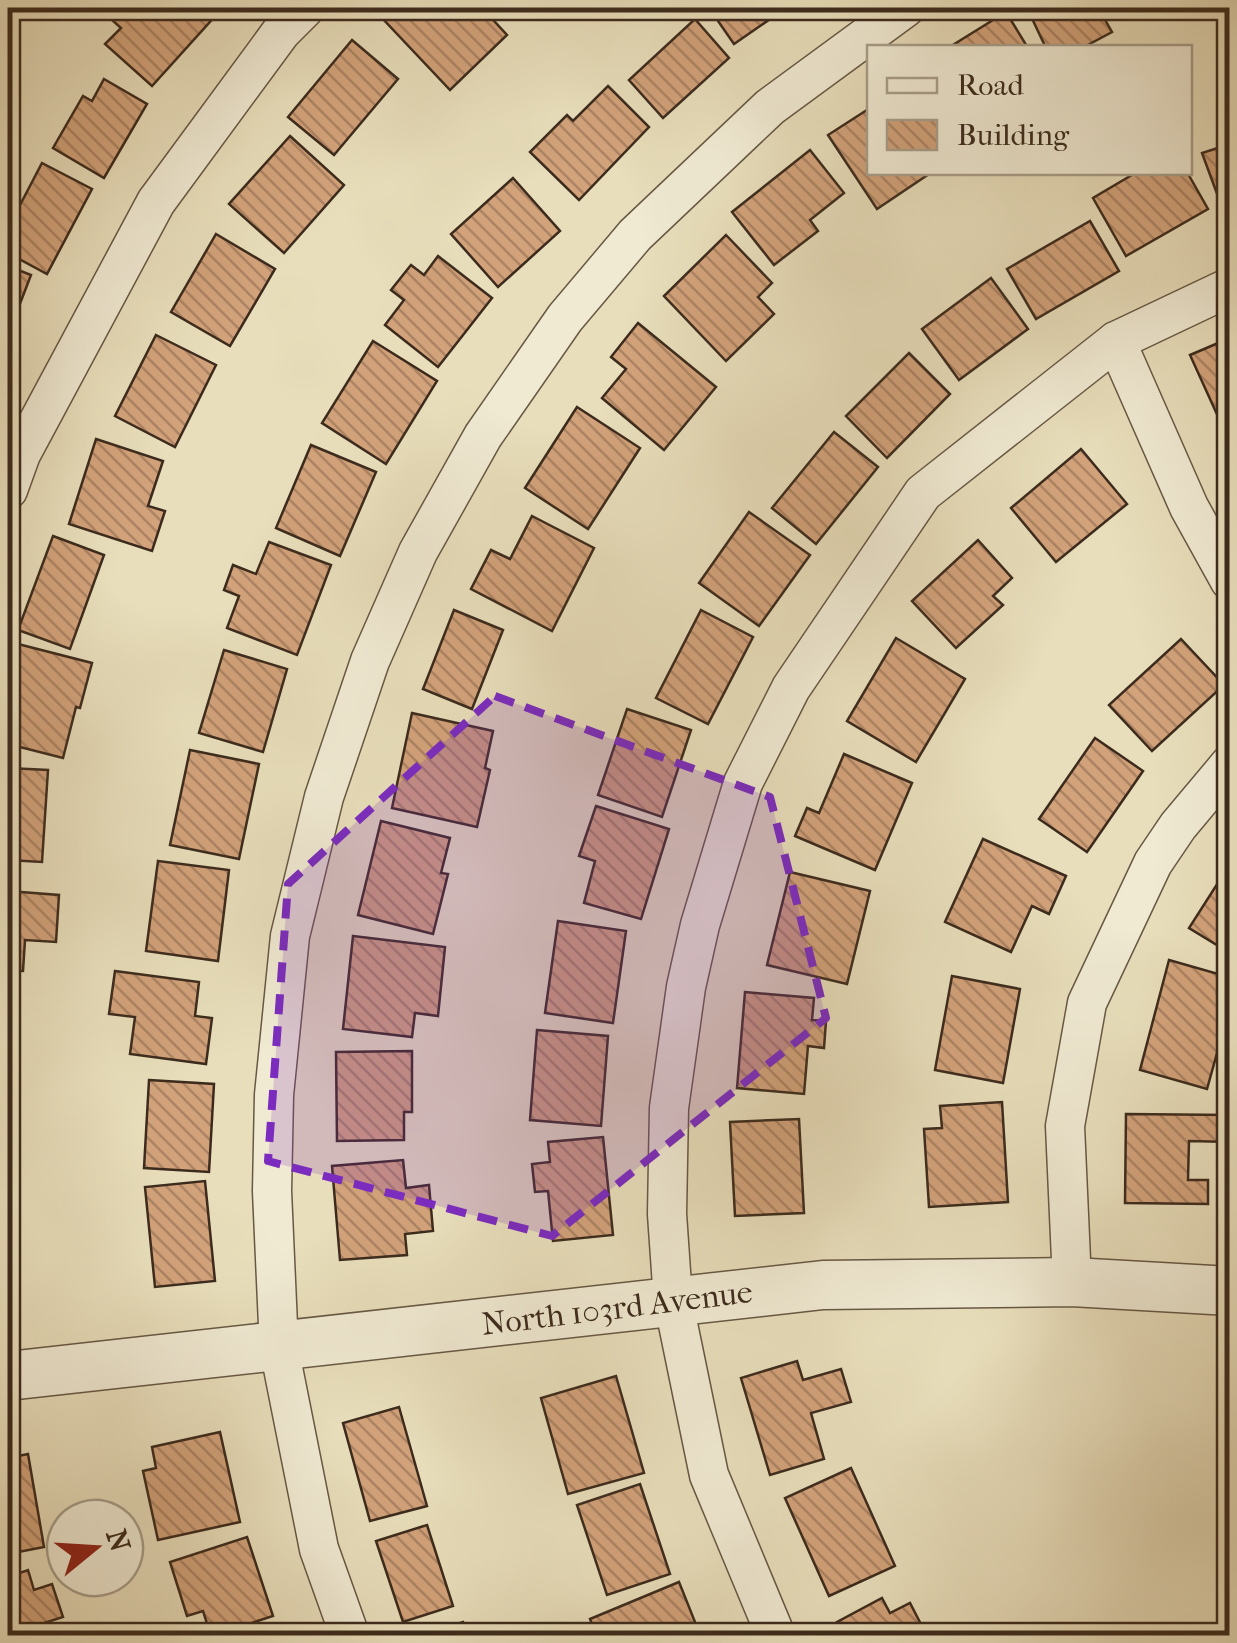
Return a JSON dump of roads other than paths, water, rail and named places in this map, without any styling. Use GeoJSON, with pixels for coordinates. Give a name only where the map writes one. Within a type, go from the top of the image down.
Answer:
{"type":"FeatureCollection","features":[{"type":"Feature","properties":{"kind":"street"},"geometry":{"type":"LineString","coordinates":[[8,490],[21,454],[156,202],[280,32],[306,8]]}},
{"type":"Feature","properties":{"kind":"street"},"geometry":{"type":"LineString","coordinates":[[350,1636],[318,1549],[279,1348],[272,1191],[274,1095],[290,936],[324,796],[370,661],[418,552],[483,436],[565,318],[636,235],[770,107],[906,8]]}},
{"type":"Feature","properties":{"kind":"street"},"geometry":{"type":"LineString","coordinates":[[776,1636],[709,1475],[673,1300],[666,1160],[676,1049],[700,925],[743,782],[791,688],[923,493],[1116,341],[1230,287]]}},
{"type":"Feature","properties":{"kind":"street"},"geometry":{"type":"LineString","coordinates":[[1116,341],[1182,492],[1230,581]]}},
{"type":"Feature","properties":{"kind":"street"},"geometry":{"type":"LineString","coordinates":[[1072,1282],[1065,1126],[1087,1003],[1153,862],[1207,788],[1230,764]]}},
{"type":"Feature","properties":{"kind":"street","name":"North 103rd Avenue"},"geometry":{"type":"LineString","coordinates":[[8,1376],[823,1284],[1072,1282],[1230,1291]]}}]}
